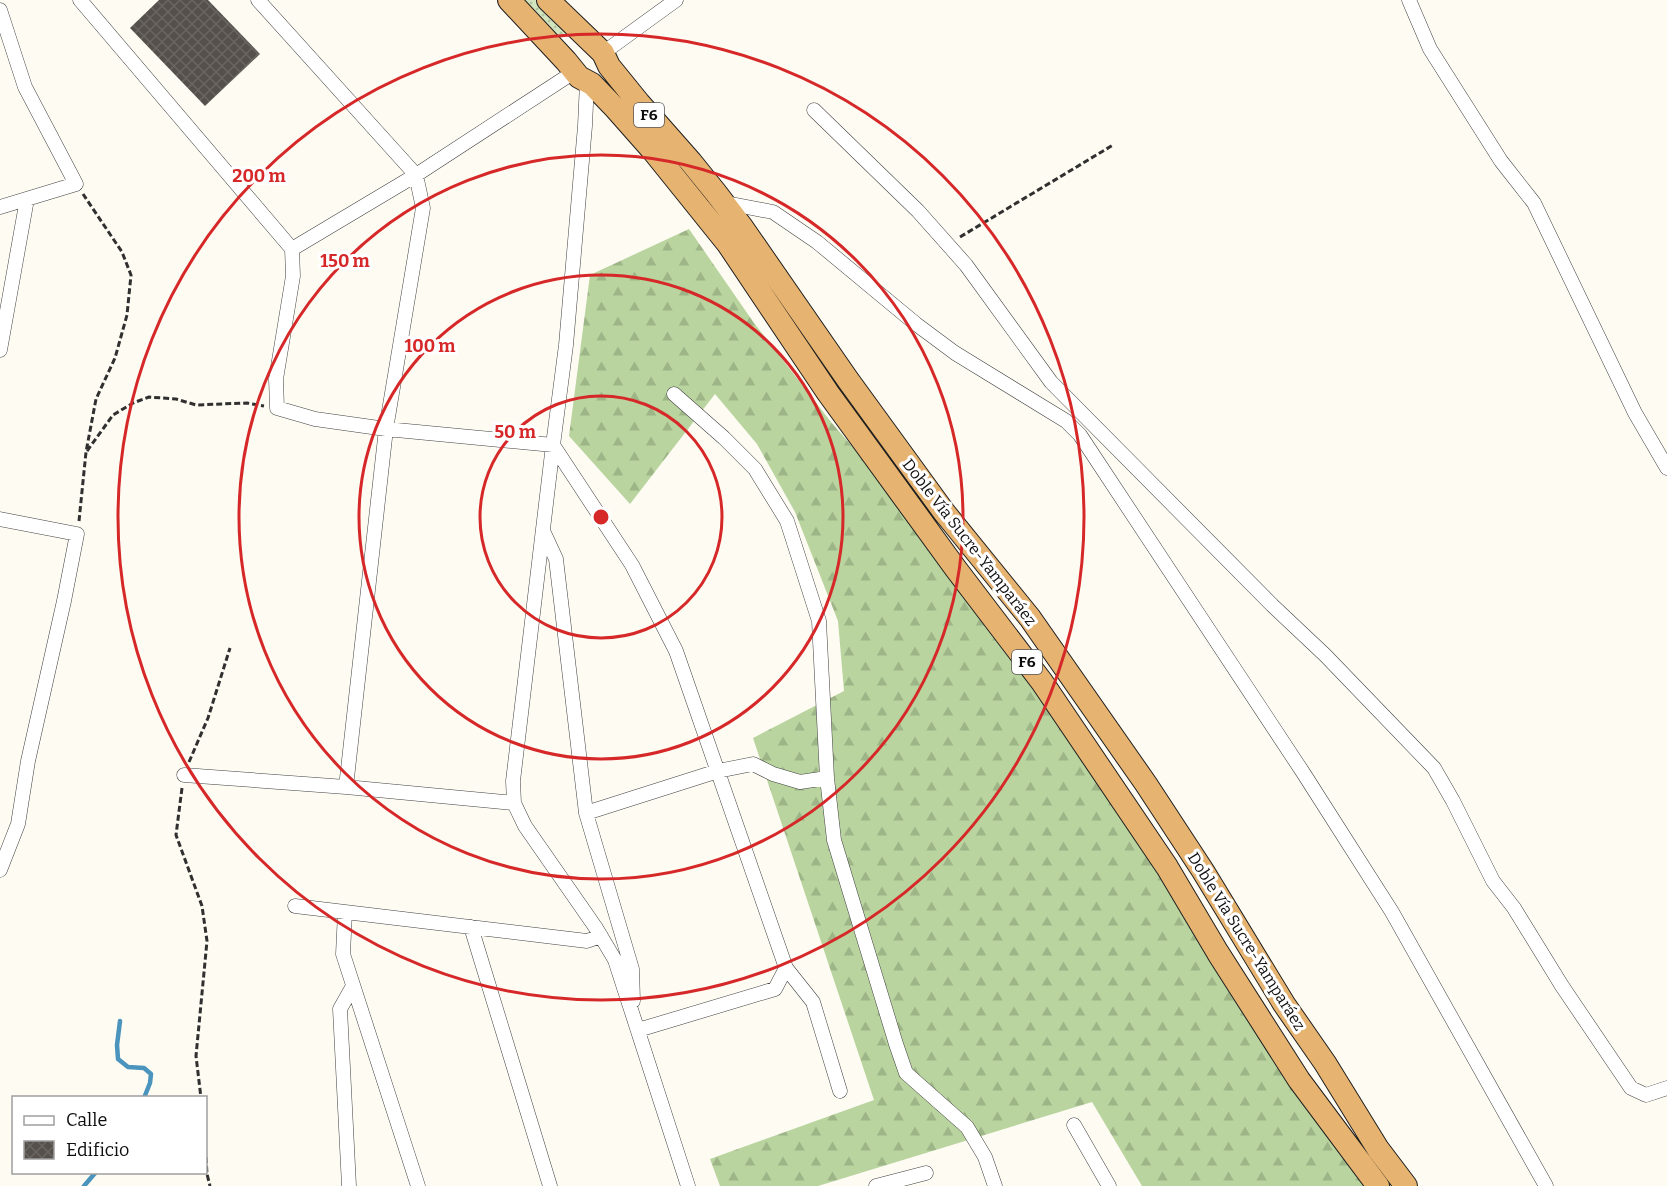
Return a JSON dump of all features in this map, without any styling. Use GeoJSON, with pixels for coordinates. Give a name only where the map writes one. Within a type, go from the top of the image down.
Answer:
{"type":"FeatureCollection","features":[{"type":"Feature","properties":{"kind":"highway","name":"Doble Vía Sucre-Yamparáez"},"geometry":{"type":"LineString","coordinates":[[509,0],[654,152],[728,244],[828,393],[956,569],[1042,682],[1167,867],[1218,953],[1299,1080],[1378,1186]]}},
{"type":"Feature","properties":{"kind":"highway","name":"Doble Vía Sucre-Yamparáez"},"geometry":{"type":"LineString","coordinates":[[548,0],[600,53],[723,202],[930,493],[1030,618],[1203,871],[1284,1004],[1325,1063],[1378,1149],[1406,1186]]}},
{"type":"Feature","properties":{"kind":"highway"},"geometry":{"type":"LineString","coordinates":[[580,39],[600,53],[609,71],[606,78],[597,84],[580,75],[565,52],[571,42],[580,39]]}},
{"type":"Feature","properties":{"kind":"street"},"geometry":{"type":"LineString","coordinates":[[80,0],[292,249],[293,276],[276,379],[277,408],[315,419],[386,429],[553,445]]}},
{"type":"Feature","properties":{"kind":"street"},"geometry":{"type":"LineString","coordinates":[[258,0],[417,175],[423,208],[386,429],[346,787]]}},
{"type":"Feature","properties":{"kind":"street"},"geometry":{"type":"LineString","coordinates":[[600,53],[676,0]]}},
{"type":"Feature","properties":{"kind":"street"},"geometry":{"type":"LineString","coordinates":[[1409,0],[1430,49],[1501,161],[1534,203],[1635,413],[1667,468]]}},
{"type":"Feature","properties":{"kind":"street"},"geometry":{"type":"LineString","coordinates":[[0,10],[25,87],[76,184],[0,207]]}},
{"type":"Feature","properties":{"kind":"street"},"geometry":{"type":"LineString","coordinates":[[292,249],[580,75],[584,138],[566,345],[513,781],[514,803],[525,826],[602,936],[615,960],[688,1186]]}},
{"type":"Feature","properties":{"kind":"street"},"geometry":{"type":"LineString","coordinates":[[814,110],[918,211],[948,244],[966,265],[1051,382],[1272,605],[1325,655],[1434,768],[1493,881],[1514,908],[1562,986],[1630,1088],[1646,1095],[1667,1089]]}},
{"type":"Feature","properties":{"kind":"street"},"geometry":{"type":"LineString","coordinates":[[0,351],[27,199]]}},
{"type":"Feature","properties":{"kind":"street"},"geometry":{"type":"LineString","coordinates":[[700,209],[723,202],[773,212],[817,242],[916,324],[955,353],[1066,421],[1080,435],[1304,774],[1392,912],[1546,1186]]}},
{"type":"Feature","properties":{"kind":"street"},"geometry":{"type":"LineString","coordinates":[[674,394],[755,469],[787,521],[819,621],[827,778],[834,840],[906,1072],[968,1127],[985,1157],[995,1186]]}},
{"type":"Feature","properties":{"kind":"street"},"geometry":{"type":"LineString","coordinates":[[1066,421],[1081,412]]}},
{"type":"Feature","properties":{"kind":"street"},"geometry":{"type":"LineString","coordinates":[[553,445],[632,564],[676,651],[786,968],[813,1002],[840,1091]]}},
{"type":"Feature","properties":{"kind":"street"},"geometry":{"type":"LineString","coordinates":[[0,519],[77,534],[28,761],[18,824],[0,870]]}},
{"type":"Feature","properties":{"kind":"street"},"geometry":{"type":"LineString","coordinates":[[543,531],[556,560],[586,813],[632,969],[636,1024]]}},
{"type":"Feature","properties":{"kind":"street"},"geometry":{"type":"LineString","coordinates":[[586,813],[718,771],[753,764],[773,774],[800,782],[827,778]]}},
{"type":"Feature","properties":{"kind":"street"},"geometry":{"type":"LineString","coordinates":[[184,775],[514,803]]}},
{"type":"Feature","properties":{"kind":"street"},"geometry":{"type":"LineString","coordinates":[[295,906],[587,941],[602,936]]}},
{"type":"Feature","properties":{"kind":"street"},"geometry":{"type":"LineString","coordinates":[[345,912],[343,954],[418,1186]]}},
{"type":"Feature","properties":{"kind":"street"},"geometry":{"type":"LineString","coordinates":[[471,927],[550,1186]]}},
{"type":"Feature","properties":{"kind":"street"},"geometry":{"type":"LineString","coordinates":[[636,1024],[775,989],[786,968]]}},
{"type":"Feature","properties":{"kind":"street"},"geometry":{"type":"LineString","coordinates":[[349,1186],[340,1009],[352,986]]}},
{"type":"Feature","properties":{"kind":"street"},"geometry":{"type":"LineString","coordinates":[[1074,1125],[1109,1186]]}},
{"type":"Feature","properties":{"kind":"street"},"geometry":{"type":"LineString","coordinates":[[876,1186],[926,1173]]}},
{"type":"Feature","properties":{"kind":"path"},"geometry":{"type":"LineString","coordinates":[[948,244],[1113,145]]}},
{"type":"Feature","properties":{"kind":"path"},"geometry":{"type":"LineString","coordinates":[[76,184],[122,252],[131,275],[128,315],[115,358],[96,399],[86,452],[77,534]]}},
{"type":"Feature","properties":{"kind":"path"},"geometry":{"type":"LineString","coordinates":[[86,452],[113,415],[149,397],[176,399],[196,405],[247,403],[277,408]]}},
{"type":"Feature","properties":{"kind":"path"},"geometry":{"type":"LineString","coordinates":[[201,1096],[196,1056],[207,941],[202,906],[176,835],[184,775],[208,718],[230,648]]}},
{"type":"Feature","properties":{"kind":"green space"},"geometry":{"type":"Polygon","coordinates":[[[522,0],[539,0],[569,29],[560,38],[522,0]]]}},
{"type":"Feature","properties":{"kind":"green space"},"geometry":{"type":"Polygon","coordinates":[[[689,229],[754,323],[831,422],[934,541],[1373,1186],[1142,1186],[1092,1102],[818,1186],[720,1186],[710,1159],[874,1100],[753,738],[844,691],[838,621],[795,512],[757,444],[715,394],[630,504],[569,436],[590,275],[689,229]]]}},
{"type":"Feature","properties":{"kind":"building"},"geometry":{"type":"Polygon","coordinates":[[[159,0],[208,0],[260,54],[205,106],[130,28],[159,0]]]}},
{"type":"Feature","properties":{"kind":"waterway"},"geometry":{"type":"LineString","coordinates":[[120,1021],[118,1059],[128,1067],[144,1068],[151,1074],[145,1096]]}},
{"type":"Feature","properties":{"kind":"waterway"},"geometry":{"type":"LineString","coordinates":[[84,1186],[94,1174]]}}]}
